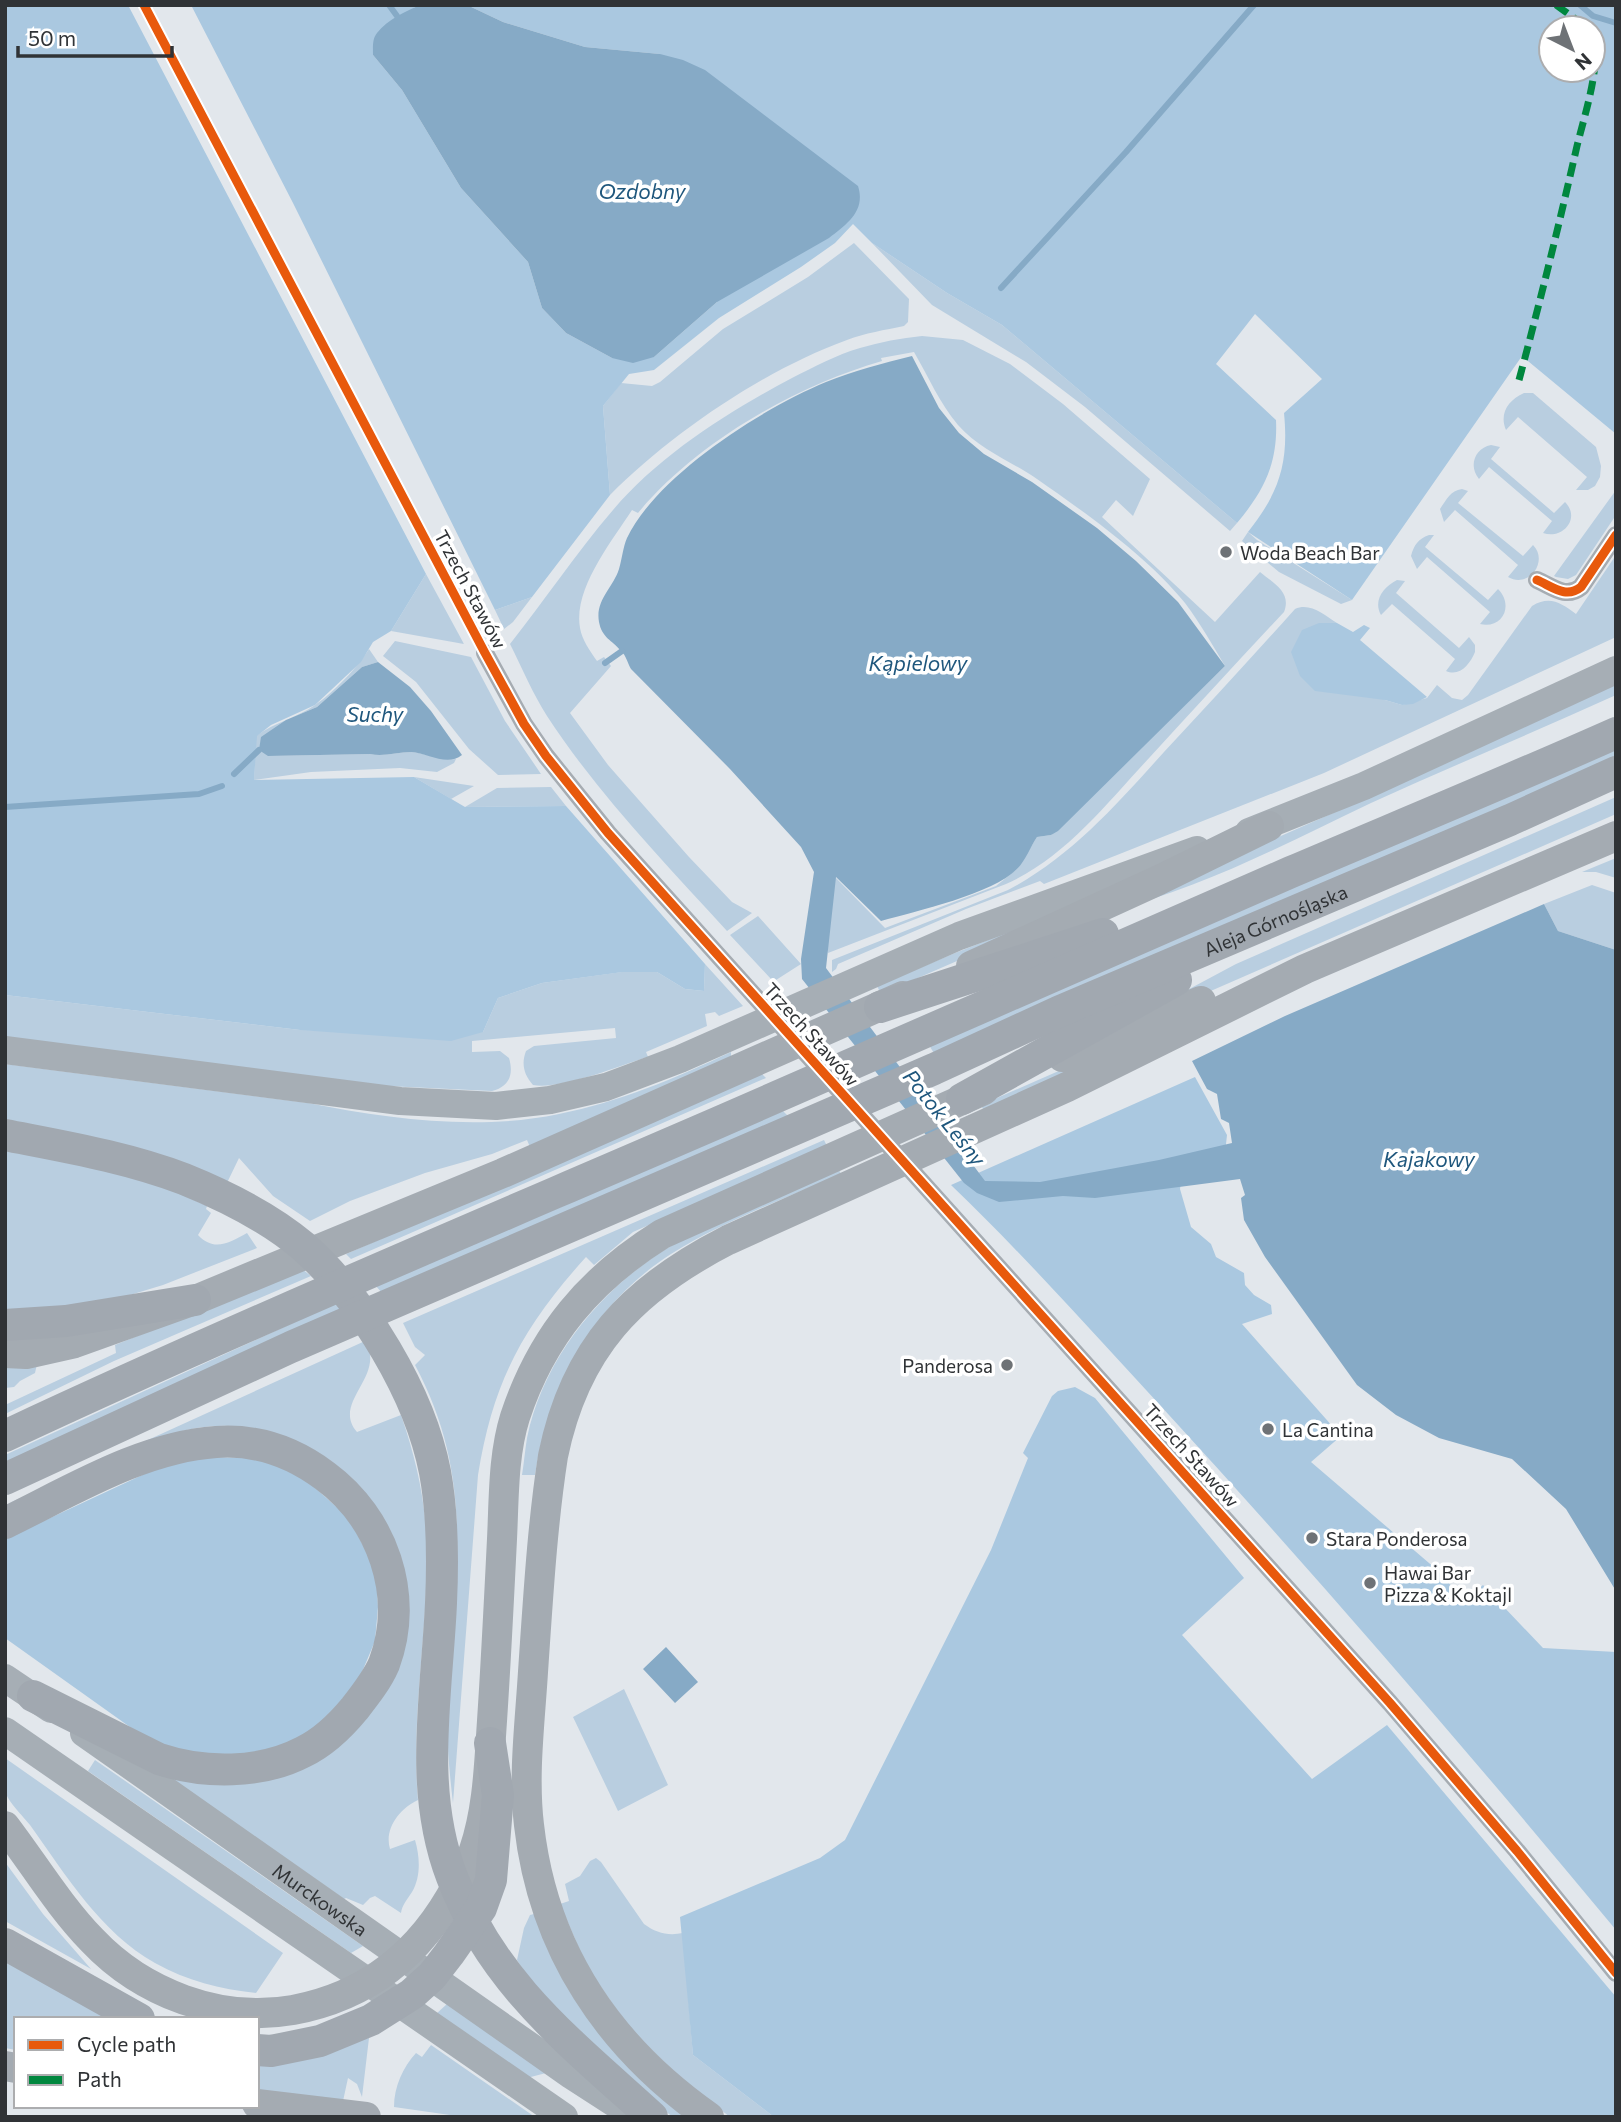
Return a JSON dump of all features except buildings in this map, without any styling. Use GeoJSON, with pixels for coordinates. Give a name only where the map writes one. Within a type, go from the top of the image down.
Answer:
{"type":"FeatureCollection","features":[{"type":"Feature","properties":{"kind":"highway"},"geometry":{"type":"LineString","coordinates":[[5,1436],[196,1349],[1616,733]]}},
{"type":"Feature","properties":{"kind":"highway","name":"Aleja Górnośląska"},"geometry":{"type":"LineString","coordinates":[[5,1479],[303,1342],[1616,772]]}},
{"type":"Feature","properties":{"kind":"highway"},"geometry":{"type":"LineString","coordinates":[[5,1353],[26,1354],[75,1343],[195,1300],[503,1172],[880,1007],[1159,880],[1269,826]]}},
{"type":"Feature","properties":{"kind":"highway"},"geometry":{"type":"LineString","coordinates":[[709,2117],[646,2065],[607,2023],[587,1994],[554,1930],[534,1863],[528,1823],[529,1746],[545,1518],[553,1456],[569,1395],[600,1342],[639,1297],[699,1255],[986,1125],[1304,969],[1616,836]]}},
{"type":"Feature","properties":{"kind":"highway"},"geometry":{"type":"LineString","coordinates":[[880,1007],[1297,870]]}},
{"type":"Feature","properties":{"kind":"highway"},"geometry":{"type":"LineString","coordinates":[[962,1099],[1144,999],[1285,915]]}},
{"type":"Feature","properties":{"kind":"highway"},"geometry":{"type":"LineString","coordinates":[[5,1826],[92,1940],[130,1973],[154,1987],[215,2009],[253,2013],[281,2012],[335,1999],[374,1978],[402,1959],[438,1917],[473,1852],[483,1817],[490,1743],[508,1446],[514,1421],[538,1360],[570,1312],[627,1256],[695,1217],[1151,1019],[1227,991],[1304,969]]}},
{"type":"Feature","properties":{"kind":"highway"},"geometry":{"type":"LineString","coordinates":[[5,1135],[139,1164],[187,1180],[237,1204],[302,1246],[341,1286],[384,1347],[409,1394],[435,1470],[442,1527],[441,1603],[430,1753],[440,1837],[451,1875],[465,1907],[513,1985],[543,2018],[652,2117]]}},
{"type":"Feature","properties":{"kind":"highway"},"geometry":{"type":"LineString","coordinates":[[5,1325],[66,1321],[195,1300]]}},
{"type":"Feature","properties":{"kind":"highway"},"geometry":{"type":"LineString","coordinates":[[5,1523],[111,1472],[156,1454],[190,1445],[245,1442],[287,1453],[331,1480],[368,1520],[388,1567],[393,1616],[390,1642],[383,1665],[369,1691],[332,1733],[304,1752],[281,1761],[253,1768],[225,1769],[173,1764],[33,1696]]}},
{"type":"Feature","properties":{"kind":"highway"},"geometry":{"type":"LineString","coordinates":[[259,2050],[271,2051],[320,2041],[371,2020],[412,1994],[432,1976],[449,1954],[481,1908],[491,1880],[498,1794],[490,1743]]}},
{"type":"Feature","properties":{"kind":"highway"},"geometry":{"type":"LineString","coordinates":[[5,1944],[135,2017]]}},
{"type":"Feature","properties":{"kind":"highway"},"geometry":{"type":"LineString","coordinates":[[259,2104],[366,2117]]}},
{"type":"Feature","properties":{"kind":"main road"},"geometry":{"type":"LineString","coordinates":[[5,1050],[400,1101],[496,1106],[550,1100],[606,1087],[733,1036],[855,981],[1004,919],[1269,826],[1364,786],[1616,670]]}},
{"type":"Feature","properties":{"kind":"main road","name":"Murckowska"},"geometry":{"type":"LineString","coordinates":[[5,1678],[570,2075],[636,2117]]}},
{"type":"Feature","properties":{"kind":"main road","name":"Murckowska"},"geometry":{"type":"LineString","coordinates":[[5,1731],[564,2117]]}},
{"type":"Feature","properties":{"kind":"street"},"geometry":{"type":"LineString","coordinates":[[1537,580],[1565,593],[1573,593],[1581,587],[1616,535]]}},
{"type":"Feature","properties":{"kind":"street","name":"Trzech Stawów"},"geometry":{"type":"LineString","coordinates":[[485,653],[524,724],[546,756],[608,832],[1390,1703],[1517,1851],[1616,1973]]}},
{"type":"Feature","properties":{"kind":"shaded area"},"geometry":{"type":"Polygon","coordinates":[[[5,5],[128,5],[426,574],[391,631],[373,642],[361,662],[315,705],[271,725],[257,736],[254,780],[414,777],[465,807],[566,806],[705,964],[704,991],[685,989],[657,972],[623,972],[542,983],[498,998],[483,1032],[451,1041],[300,1030],[5,995],[5,5]]]}},
{"type":"Feature","properties":{"kind":"shaded area"},"geometry":{"type":"Polygon","coordinates":[[[191,5],[421,5],[415,7],[373,55],[402,90],[461,188],[528,262],[542,308],[566,333],[612,358],[654,357],[717,302],[660,54],[585,47],[503,22],[467,5],[1616,5],[1616,434],[1522,356],[1352,600],[1248,532],[1267,504],[1279,477],[1285,447],[1284,413],[1322,379],[1255,314],[1216,364],[1276,420],[1272,463],[1262,488],[1237,523],[1002,325],[947,293],[872,243],[853,224],[835,243],[719,318],[654,370],[629,374],[603,406],[610,495],[532,597],[495,610],[293,203],[191,5]]]}},
{"type":"Feature","properties":{"kind":"shaded area"},"geometry":{"type":"Polygon","coordinates":[[[854,243],[909,299],[908,322],[904,326],[847,340],[784,368],[752,386],[690,427],[610,495],[603,406],[621,383],[652,386],[660,382],[723,329],[808,277],[854,243]]]}},
{"type":"Feature","properties":{"kind":"shaded area"},"geometry":{"type":"Polygon","coordinates":[[[872,243],[947,293],[1002,325],[1237,523],[1230,531],[1085,407],[1026,362],[932,305],[872,243]]]}},
{"type":"Feature","properties":{"kind":"shaded area"},"geometry":{"type":"Polygon","coordinates":[[[922,336],[963,340],[1010,364],[1063,404],[1150,479],[1133,516],[1116,500],[1102,517],[1215,622],[1260,572],[1283,593],[1286,605],[1284,612],[1101,811],[1047,860],[1006,884],[828,953],[827,940],[835,877],[885,928],[996,886],[1017,869],[1037,837],[1051,835],[1225,666],[1185,603],[1135,552],[1056,492],[986,448],[958,425],[934,390],[914,352],[881,358],[882,361],[815,385],[749,420],[688,463],[638,513],[632,510],[605,551],[588,582],[579,613],[584,641],[597,661],[604,657],[611,666],[570,713],[608,765],[689,857],[732,902],[752,913],[727,931],[632,827],[588,773],[542,708],[510,644],[613,510],[652,471],[696,436],[744,405],[825,362],[868,346],[922,336]]]}},
{"type":"Feature","properties":{"kind":"shaded area"},"geometry":{"type":"Polygon","coordinates":[[[1524,393],[1533,393],[1596,447],[1601,466],[1600,477],[1595,486],[1588,490],[1576,490],[1587,477],[1518,417],[1506,430],[1506,408],[1513,399],[1524,393]]]}},
{"type":"Feature","properties":{"kind":"shaded area"},"geometry":{"type":"Polygon","coordinates":[[[1491,445],[1500,447],[1491,459],[1554,513],[1565,502],[1571,515],[1568,526],[1557,533],[1543,533],[1552,521],[1489,467],[1479,479],[1474,469],[1475,458],[1481,450],[1491,445]]]}},
{"type":"Feature","properties":{"kind":"shaded area"},"geometry":{"type":"Polygon","coordinates":[[[1462,489],[1468,491],[1458,503],[1523,556],[1533,545],[1539,558],[1534,572],[1523,579],[1508,577],[1518,565],[1455,510],[1444,522],[1440,509],[1452,494],[1462,489]]]}},
{"type":"Feature","properties":{"kind":"shaded area"},"geometry":{"type":"Polygon","coordinates":[[[1616,490],[1616,515],[1576,575],[1568,579],[1554,576],[1616,490]]]}},
{"type":"Feature","properties":{"kind":"shaded area"},"geometry":{"type":"Polygon","coordinates":[[[1248,532],[1352,600],[1341,604],[1279,572],[1242,541],[1248,532]]]}},
{"type":"Feature","properties":{"kind":"shaded area"},"geometry":{"type":"Polygon","coordinates":[[[1434,535],[1425,547],[1488,600],[1498,589],[1503,595],[1504,614],[1495,623],[1480,624],[1490,612],[1427,557],[1417,569],[1412,552],[1419,541],[1434,535]]]}},
{"type":"Feature","properties":{"kind":"shaded area"},"geometry":{"type":"Polygon","coordinates":[[[1616,555],[1616,637],[1324,773],[1044,884],[1040,881],[966,909],[838,964],[832,972],[832,960],[1008,890],[1031,877],[1073,846],[1111,810],[1295,609],[1311,608],[1337,623],[1319,623],[1385,700],[1402,705],[1427,698],[1437,685],[1452,698],[1462,700],[1532,606],[1550,601],[1576,614],[1616,555]]]}},
{"type":"Feature","properties":{"kind":"shaded area"},"geometry":{"type":"Polygon","coordinates":[[[426,574],[464,644],[391,631],[426,574]]]}},
{"type":"Feature","properties":{"kind":"shaded area"},"geometry":{"type":"Polygon","coordinates":[[[1397,580],[1405,581],[1396,593],[1459,648],[1469,637],[1475,645],[1470,661],[1460,671],[1446,671],[1455,659],[1392,604],[1381,615],[1378,605],[1381,595],[1387,586],[1397,580]]]}},
{"type":"Feature","properties":{"kind":"shaded area"},"geometry":{"type":"Polygon","coordinates":[[[532,597],[513,622],[504,629],[495,610],[532,597]]]}},
{"type":"Feature","properties":{"kind":"shaded area"},"geometry":{"type":"Polygon","coordinates":[[[1319,623],[1337,623],[1353,632],[1364,625],[1370,628],[1360,640],[1427,697],[1413,704],[1402,705],[1385,700],[1315,691],[1300,676],[1291,652],[1302,630],[1319,623]]]}},
{"type":"Feature","properties":{"kind":"shaded area"},"geometry":{"type":"Polygon","coordinates":[[[395,641],[471,657],[505,721],[541,774],[498,775],[469,749],[416,682],[383,656],[395,641]]]}},
{"type":"Feature","properties":{"kind":"shaded area"},"geometry":{"type":"Polygon","coordinates":[[[369,649],[378,662],[362,667],[317,707],[290,718],[329,694],[369,649]]]}},
{"type":"Feature","properties":{"kind":"shaded area"},"geometry":{"type":"Polygon","coordinates":[[[1616,683],[1616,695],[1371,803],[1243,864],[1144,902],[1110,911],[1417,776],[1616,683]]]}},
{"type":"Feature","properties":{"kind":"shaded area"},"geometry":{"type":"Polygon","coordinates":[[[286,720],[268,756],[380,755],[411,752],[456,759],[454,763],[437,772],[400,768],[311,772],[254,780],[256,736],[286,720]]]}},
{"type":"Feature","properties":{"kind":"shaded area"},"geometry":{"type":"Polygon","coordinates":[[[1616,746],[1616,758],[935,1055],[929,1045],[1616,746]]]}},
{"type":"Feature","properties":{"kind":"shaded area"},"geometry":{"type":"Polygon","coordinates":[[[414,777],[474,786],[451,799],[414,777]]]}},
{"type":"Feature","properties":{"kind":"shaded area"},"geometry":{"type":"Polygon","coordinates":[[[551,787],[566,806],[465,807],[497,788],[551,787]]]}},
{"type":"Feature","properties":{"kind":"shaded area"},"geometry":{"type":"Polygon","coordinates":[[[1616,797],[1616,814],[1174,1007],[1163,1003],[1236,964],[1616,797]]]}},
{"type":"Feature","properties":{"kind":"shaded area"},"geometry":{"type":"Polygon","coordinates":[[[1616,858],[1616,878],[1596,872],[1582,872],[1616,858]]]}},
{"type":"Feature","properties":{"kind":"shaded area"},"geometry":{"type":"Polygon","coordinates":[[[1592,885],[1616,893],[1616,950],[1558,931],[1544,904],[1592,885]]]}},
{"type":"Feature","properties":{"kind":"shaded area"},"geometry":{"type":"Polygon","coordinates":[[[1121,888],[881,994],[877,986],[955,953],[1121,888]]]}},
{"type":"Feature","properties":{"kind":"shaded area"},"geometry":{"type":"Polygon","coordinates":[[[758,916],[801,964],[776,980],[771,979],[730,935],[758,916]]]}},
{"type":"Feature","properties":{"kind":"shaded area"},"geometry":{"type":"Polygon","coordinates":[[[705,964],[743,1006],[719,1016],[715,1012],[705,1014],[707,1026],[646,1052],[648,1057],[588,1077],[544,1086],[533,1085],[527,1077],[524,1069],[526,1051],[534,1046],[616,1038],[615,1028],[472,1041],[472,1052],[500,1051],[509,1058],[509,1079],[503,1087],[492,1091],[387,1086],[5,1037],[5,995],[300,1030],[483,1032],[498,998],[542,983],[622,972],[657,972],[685,989],[704,991],[705,964]]]}},
{"type":"Feature","properties":{"kind":"shaded area"},"geometry":{"type":"Polygon","coordinates":[[[1136,1037],[985,1113],[981,1105],[1136,1037]]]}},
{"type":"Feature","properties":{"kind":"shaded area"},"geometry":{"type":"Polygon","coordinates":[[[731,1052],[731,1058],[530,1147],[527,1140],[492,1154],[425,1173],[350,1201],[310,1221],[273,1196],[239,1158],[225,1187],[5,1125],[5,1064],[308,1103],[402,1118],[497,1122],[559,1114],[603,1103],[668,1080],[731,1052]]]}},
{"type":"Feature","properties":{"kind":"shaded area"},"geometry":{"type":"Polygon","coordinates":[[[762,1074],[766,1078],[351,1259],[346,1254],[762,1074]]]}},
{"type":"Feature","properties":{"kind":"shaded area"},"geometry":{"type":"Polygon","coordinates":[[[1195,1077],[1227,1135],[1225,1153],[1184,1159],[1180,1189],[1191,1227],[1211,1244],[1216,1257],[1244,1273],[1245,1285],[1254,1295],[1271,1305],[1272,1314],[1242,1324],[1341,1436],[1311,1462],[1436,1569],[1465,1601],[1483,1585],[1543,1648],[1616,1652],[1616,1930],[1451,1734],[1283,1541],[1062,1298],[951,1185],[1195,1077]]]}},
{"type":"Feature","properties":{"kind":"shaded area"},"geometry":{"type":"Polygon","coordinates":[[[783,1111],[789,1117],[383,1294],[375,1285],[783,1111]]]}},
{"type":"Feature","properties":{"kind":"shaded area"},"geometry":{"type":"Polygon","coordinates":[[[824,1140],[827,1146],[633,1232],[594,1265],[586,1257],[545,1307],[514,1357],[492,1411],[478,1475],[453,1803],[447,1727],[457,1572],[454,1490],[447,1449],[434,1408],[415,1365],[425,1355],[415,1347],[403,1323],[824,1140]]]}},
{"type":"Feature","properties":{"kind":"shaded area"},"geometry":{"type":"Polygon","coordinates":[[[5,1146],[139,1175],[207,1206],[206,1209],[211,1213],[198,1235],[204,1240],[222,1244],[247,1233],[257,1248],[163,1285],[97,1305],[5,1314],[5,1146]]]}},
{"type":"Feature","properties":{"kind":"shaded area"},"geometry":{"type":"Polygon","coordinates":[[[839,1170],[841,1174],[754,1211],[691,1242],[644,1274],[619,1297],[598,1322],[563,1379],[541,1442],[535,1475],[522,1475],[527,1438],[547,1379],[580,1326],[623,1280],[674,1244],[695,1233],[839,1170]]]}},
{"type":"Feature","properties":{"kind":"shaded area"},"geometry":{"type":"Polygon","coordinates":[[[302,1269],[311,1276],[114,1361],[5,1414],[5,1405],[116,1353],[115,1345],[302,1269]]]}},
{"type":"Feature","properties":{"kind":"shaded area"},"geometry":{"type":"Polygon","coordinates":[[[336,1303],[344,1311],[5,1465],[5,1455],[336,1303]]]}},
{"type":"Feature","properties":{"kind":"shaded area"},"geometry":{"type":"Polygon","coordinates":[[[365,1341],[370,1354],[369,1366],[350,1410],[351,1421],[357,1432],[401,1415],[417,1471],[426,1529],[426,1597],[417,1732],[418,1800],[399,1814],[389,1834],[390,1849],[415,1840],[418,1853],[417,1880],[401,1913],[375,1896],[363,1905],[344,1899],[166,1775],[360,1726],[397,1546],[381,1515],[361,1488],[336,1465],[308,1447],[277,1434],[244,1427],[210,1426],[175,1433],[5,1505],[365,1341]]]}},
{"type":"Feature","properties":{"kind":"shaded area"},"geometry":{"type":"Polygon","coordinates":[[[37,1364],[35,1373],[14,1387],[5,1388],[5,1366],[37,1364]]]}},
{"type":"Feature","properties":{"kind":"shaded area"},"geometry":{"type":"Polygon","coordinates":[[[1075,1387],[1095,1398],[1244,1578],[1182,1635],[1312,1779],[1387,1725],[1616,1997],[1616,2117],[774,2117],[693,2055],[680,1917],[820,1858],[845,1840],[991,1550],[1028,1458],[1023,1453],[1052,1396],[1058,1391],[1075,1387]]]}},
{"type":"Feature","properties":{"kind":"shaded area"},"geometry":{"type":"Polygon","coordinates":[[[203,1457],[258,1458],[296,1471],[349,1518],[372,1563],[377,1588],[375,1641],[352,1690],[313,1730],[288,1744],[251,1756],[187,1753],[144,1737],[5,1638],[5,1539],[153,1470],[203,1457]]]}},
{"type":"Feature","properties":{"kind":"shaded area"},"geometry":{"type":"Polygon","coordinates":[[[624,1689],[668,1785],[618,1811],[573,1717],[624,1689]]]}},
{"type":"Feature","properties":{"kind":"shaded area"},"geometry":{"type":"Polygon","coordinates":[[[5,1758],[283,1953],[256,1993],[179,1975],[155,1963],[118,1936],[85,1901],[9,1800],[4,1787],[5,1758]]]}},
{"type":"Feature","properties":{"kind":"shaded area"},"geometry":{"type":"Polygon","coordinates":[[[95,1760],[363,1946],[351,1953],[88,1771],[95,1760]]]}},
{"type":"Feature","properties":{"kind":"shaded area"},"geometry":{"type":"Polygon","coordinates":[[[596,1858],[644,1924],[662,1933],[683,1933],[693,2055],[774,2117],[730,2117],[685,2082],[631,2030],[587,1967],[560,1904],[569,1901],[565,1884],[580,1876],[590,1861],[596,1858]]]}},
{"type":"Feature","properties":{"kind":"shaded area"},"geometry":{"type":"Polygon","coordinates":[[[5,1862],[43,1914],[91,1969],[5,1921],[5,1862]]]}},
{"type":"Feature","properties":{"kind":"shaded area"},"geometry":{"type":"Polygon","coordinates":[[[534,1914],[547,1947],[577,2003],[635,2072],[686,2117],[673,2117],[623,2080],[526,1975],[517,1960],[524,1928],[530,1915],[534,1914]]]}},
{"type":"Feature","properties":{"kind":"shaded area"},"geometry":{"type":"Polygon","coordinates":[[[5,1954],[113,2017],[14,2017],[14,2050],[5,2048],[5,1954]]]}},
{"type":"Feature","properties":{"kind":"shaded area"},"geometry":{"type":"Polygon","coordinates":[[[447,2004],[546,2073],[527,2078],[436,2014],[447,2004]]]}},
{"type":"Feature","properties":{"kind":"shaded area"},"geometry":{"type":"Polygon","coordinates":[[[369,2038],[362,2097],[357,2084],[348,2078],[343,2101],[259,2092],[259,2061],[369,2038]]]}},
{"type":"Feature","properties":{"kind":"shaded area"},"geometry":{"type":"Polygon","coordinates":[[[431,2045],[535,2117],[464,2117],[394,2107],[400,2078],[407,2065],[416,2053],[422,2057],[431,2045]]]}},
{"type":"Feature","properties":{"kind":"water","name":"Ozdobny"},"geometry":{"type":"Polygon","coordinates":[[[421,5],[467,5],[503,22],[585,47],[660,54],[705,70],[858,186],[860,195],[857,210],[848,222],[829,238],[717,302],[654,357],[633,363],[612,358],[566,333],[542,308],[528,262],[461,188],[402,90],[373,55],[374,38],[381,28],[421,5]]]}},
{"type":"Feature","properties":{"kind":"water"},"geometry":{"type":"Polygon","coordinates":[[[912,356],[939,408],[959,433],[984,454],[1032,482],[1097,528],[1136,561],[1178,602],[1225,666],[1058,831],[1037,837],[1023,862],[1006,878],[953,901],[881,921],[836,877],[826,968],[985,1181],[1040,1182],[1159,1160],[1232,1143],[1229,1123],[1221,1119],[1217,1094],[1207,1089],[1192,1061],[1285,1016],[1544,904],[1558,931],[1616,950],[1616,1591],[1566,1509],[1512,1459],[1439,1438],[1396,1415],[1357,1385],[1265,1257],[1244,1220],[1241,1198],[1245,1195],[1240,1179],[1095,1198],[1063,1196],[999,1202],[977,1193],[964,1183],[802,979],[801,959],[814,872],[801,847],[730,769],[631,669],[623,653],[602,632],[598,614],[619,569],[627,538],[642,514],[687,468],[743,426],[801,394],[847,374],[912,356]]]}},
{"type":"Feature","properties":{"kind":"water","name":"Suchy"},"geometry":{"type":"Polygon","coordinates":[[[378,662],[410,687],[431,711],[462,755],[450,760],[411,752],[380,755],[268,756],[259,750],[261,737],[286,720],[317,707],[362,667],[378,662]]]}},
{"type":"Feature","properties":{"kind":"water"},"geometry":{"type":"Polygon","coordinates":[[[666,1647],[698,1682],[675,1703],[643,1669],[666,1647]]]}},
{"type":"Feature","properties":{"kind":"waterway","name":"Potok Leśny"},"geometry":{"type":"LineString","coordinates":[[389,5],[397,16]]}},
{"type":"Feature","properties":{"kind":"waterway"},"geometry":{"type":"LineString","coordinates":[[1001,288],[1126,152],[1254,5]]}},
{"type":"Feature","properties":{"kind":"waterway"},"geometry":{"type":"LineString","coordinates":[[1580,5],[1593,16],[1616,23]]}},
{"type":"Feature","properties":{"kind":"waterway"},"geometry":{"type":"LineString","coordinates":[[605,663],[622,651]]}},
{"type":"Feature","properties":{"kind":"waterway"},"geometry":{"type":"LineString","coordinates":[[234,774],[259,750]]}},
{"type":"Feature","properties":{"kind":"waterway"},"geometry":{"type":"LineString","coordinates":[[5,807],[199,794],[222,786]]}},
{"type":"Feature","properties":{"kind":"marked path"},"geometry":{"type":"LineString","coordinates":[[1556,5],[1569,14]]}},
{"type":"Feature","properties":{"kind":"marked path"},"geometry":{"type":"LineString","coordinates":[[1519,380],[1592,84]]}},
{"type":"Feature","properties":{"kind":"cycle path"},"geometry":{"type":"LineString","coordinates":[[144,5],[485,653],[524,724],[546,756],[608,833],[1390,1703],[1517,1851],[1616,1973]]}},
{"type":"Feature","properties":{"kind":"cycle path"},"geometry":{"type":"LineString","coordinates":[[1537,580],[1565,592],[1581,587],[1616,535]]}},
{"type":"Feature","properties":{"kind":"place","name":"Woda Beach Bar"},"geometry":{"type":"Point","coordinates":[1226,552]}},
{"type":"Feature","properties":{"kind":"place","name":"Panderosa"},"geometry":{"type":"Point","coordinates":[1007,1365]}},
{"type":"Feature","properties":{"kind":"place","name":"La Cantina"},"geometry":{"type":"Point","coordinates":[1268,1429]}},
{"type":"Feature","properties":{"kind":"place","name":"Stara Ponderosa"},"geometry":{"type":"Point","coordinates":[1312,1538]}},
{"type":"Feature","properties":{"kind":"place","name":"Hawai Bar Pizza & Koktajl"},"geometry":{"type":"Point","coordinates":[1370,1583]}},
{"type":"Feature","properties":{"kind":"water label","name":"Kąpielowy"},"geometry":{"type":"Point","coordinates":[918,662]}},
{"type":"Feature","properties":{"kind":"water label","name":"Kajakowy"},"geometry":{"type":"Point","coordinates":[1429,1158]}}]}
